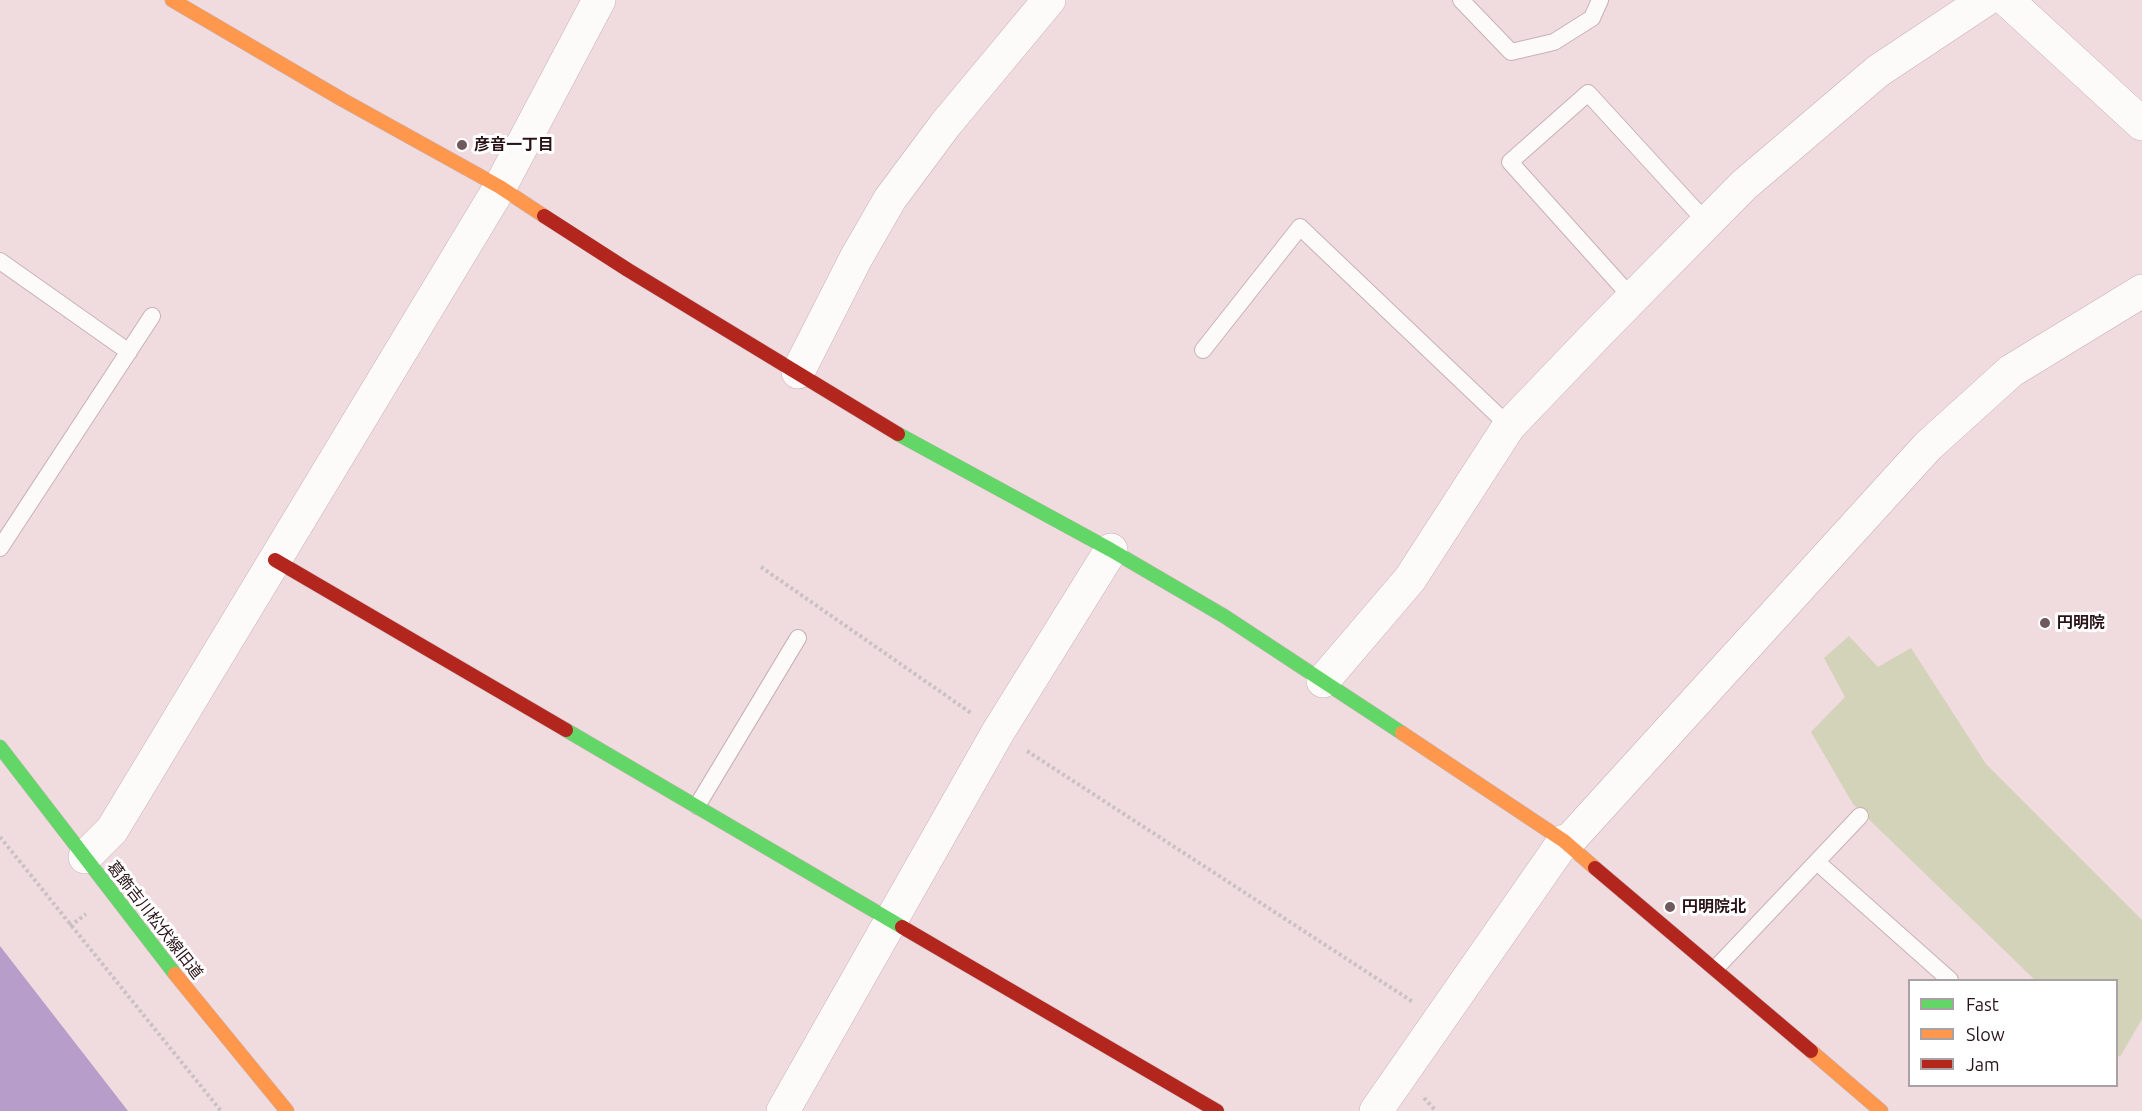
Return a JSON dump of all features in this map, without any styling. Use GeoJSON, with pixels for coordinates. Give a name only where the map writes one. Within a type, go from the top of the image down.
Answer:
{"type":"FeatureCollection","features":[{"type":"Feature","properties":{"kind":"street"},"geometry":{"type":"LineString","coordinates":[[172,0],[343,100],[500,187],[628,270],[908,440],[1111,550],[1224,616],[1565,842],[1716,968],[1804,1047],[1881,1111]]}},
{"type":"Feature","properties":{"kind":"street"},"geometry":{"type":"LineString","coordinates":[[85,857],[112,830],[500,187],[599,0]]}},
{"type":"Feature","properties":{"kind":"street"},"geometry":{"type":"LineString","coordinates":[[798,372],[856,258],[890,199],[945,125],[1049,0]]}},
{"type":"Feature","properties":{"kind":"street"},"geometry":{"type":"LineString","coordinates":[[1323,681],[1410,579],[1509,426],[1744,185],[1878,71],[1985,0]]}},
{"type":"Feature","properties":{"kind":"street"},"geometry":{"type":"LineString","coordinates":[[2007,0],[2142,124]]}},
{"type":"Feature","properties":{"kind":"street"},"geometry":{"type":"LineString","coordinates":[[1376,1111],[1565,842],[1928,446],[2011,371],[2142,291]]}},
{"type":"Feature","properties":{"kind":"street"},"geometry":{"type":"LineString","coordinates":[[783,1111],[998,732],[1111,550]]}},
{"type":"Feature","properties":{"kind":"street"},"geometry":{"type":"LineString","coordinates":[[275,560],[1217,1111]]}},
{"type":"Feature","properties":{"kind":"street","name":"葛飾吉川松伏線旧道"},"geometry":{"type":"LineString","coordinates":[[0,747],[163,959],[287,1111]]}},
{"type":"Feature","properties":{"kind":"lane"},"geometry":{"type":"LineString","coordinates":[[1461,0],[1511,52],[1554,42],[1592,18],[1600,0]]}},
{"type":"Feature","properties":{"kind":"lane"},"geometry":{"type":"LineString","coordinates":[[1633,299],[1510,162],[1588,93],[1707,223]]}},
{"type":"Feature","properties":{"kind":"lane"},"geometry":{"type":"LineString","coordinates":[[1203,350],[1300,227],[1509,426]]}},
{"type":"Feature","properties":{"kind":"lane"},"geometry":{"type":"LineString","coordinates":[[0,261],[129,352]]}},
{"type":"Feature","properties":{"kind":"lane"},"geometry":{"type":"LineString","coordinates":[[0,548],[152,316]]}},
{"type":"Feature","properties":{"kind":"lane"},"geometry":{"type":"LineString","coordinates":[[697,806],[798,638]]}},
{"type":"Feature","properties":{"kind":"lane"},"geometry":{"type":"LineString","coordinates":[[1716,968],[1860,816]]}},
{"type":"Feature","properties":{"kind":"lane"},"geometry":{"type":"LineString","coordinates":[[1817,862],[1948,979]]}},
{"type":"Feature","properties":{"kind":"path"},"geometry":{"type":"LineString","coordinates":[[761,567],[998,732],[1439,1019]]}},
{"type":"Feature","properties":{"kind":"path"},"geometry":{"type":"LineString","coordinates":[[0,837],[221,1111]]}},
{"type":"Feature","properties":{"kind":"path"},"geometry":{"type":"LineString","coordinates":[[70,926],[81,918]]}},
{"type":"Feature","properties":{"kind":"green space"},"geometry":{"type":"Polygon","coordinates":[[[1849,636],[1878,667],[1911,648],[1986,764],[2142,920],[2142,1019],[2120,1057],[2118,1056],[2118,979],[2034,979],[1853,804],[1811,732],[1845,697],[1824,658],[1849,636]]]}},
{"type":"Feature","properties":{"kind":"shaded area"},"geometry":{"type":"Polygon","coordinates":[[[0,946],[128,1111],[0,1111],[0,946]]]}},
{"type":"Feature","properties":{"kind":"traffic: fast"},"geometry":{"type":"LineString","coordinates":[[898,434],[1111,550],[1224,616],[1402,733]]}},
{"type":"Feature","properties":{"kind":"traffic: fast"},"geometry":{"type":"LineString","coordinates":[[566,730],[902,927]]}},
{"type":"Feature","properties":{"kind":"traffic: fast"},"geometry":{"type":"LineString","coordinates":[[0,747],[175,974]]}},
{"type":"Feature","properties":{"kind":"traffic: slow"},"geometry":{"type":"LineString","coordinates":[[172,0],[343,100],[500,187],[544,216]]}},
{"type":"Feature","properties":{"kind":"traffic: slow"},"geometry":{"type":"LineString","coordinates":[[1402,733],[1564,841],[1595,868]]}},
{"type":"Feature","properties":{"kind":"traffic: slow"},"geometry":{"type":"LineString","coordinates":[[175,974],[287,1111]]}},
{"type":"Feature","properties":{"kind":"traffic: slow"},"geometry":{"type":"LineString","coordinates":[[1811,1051],[1881,1111]]}},
{"type":"Feature","properties":{"kind":"traffic: jam"},"geometry":{"type":"LineString","coordinates":[[544,216],[628,270],[898,434]]}},
{"type":"Feature","properties":{"kind":"traffic: jam"},"geometry":{"type":"LineString","coordinates":[[275,560],[566,730]]}},
{"type":"Feature","properties":{"kind":"traffic: jam"},"geometry":{"type":"LineString","coordinates":[[1595,868],[1811,1051]]}},
{"type":"Feature","properties":{"kind":"traffic: jam"},"geometry":{"type":"LineString","coordinates":[[902,927],[1217,1111]]}},
{"type":"Feature","properties":{"kind":"place","name":"彦音一丁目"},"geometry":{"type":"Point","coordinates":[462,145]}},
{"type":"Feature","properties":{"kind":"place","name":"円明院"},"geometry":{"type":"Point","coordinates":[2045,623]}},
{"type":"Feature","properties":{"kind":"place","name":"円明院北"},"geometry":{"type":"Point","coordinates":[1670,907]}}]}
